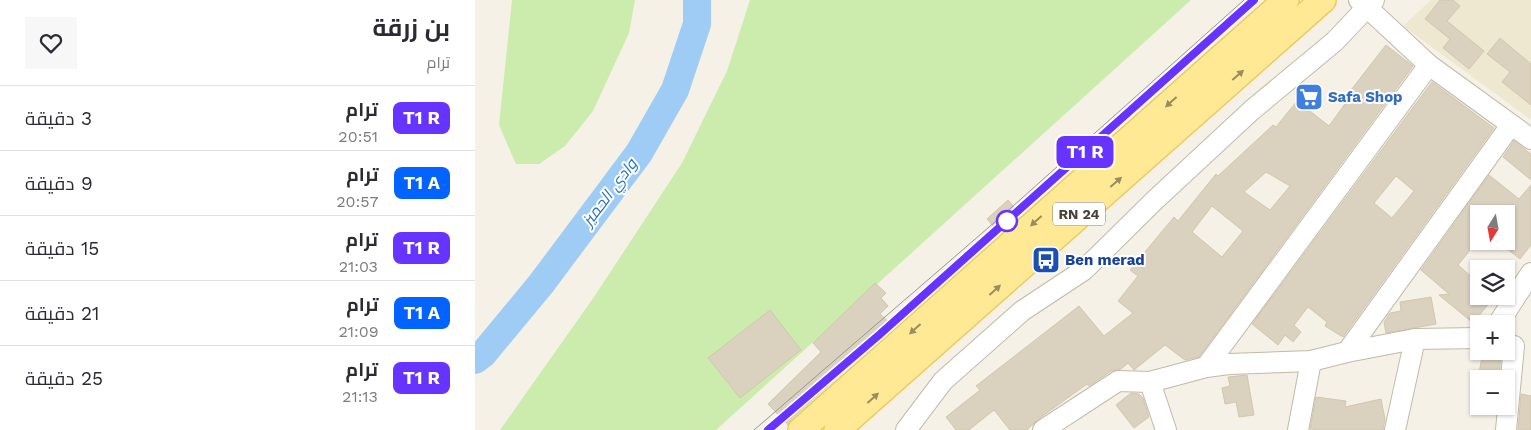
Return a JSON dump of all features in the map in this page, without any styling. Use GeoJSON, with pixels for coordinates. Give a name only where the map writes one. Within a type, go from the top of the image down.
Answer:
{"type":"FeatureCollection","features":[{"type":"Feature","properties":{"kind":"main road","name":"RN 24"},"geometry":{"type":"LineString","coordinates":[[801,430],[1287,0]]}},
{"type":"Feature","properties":{"kind":"main road","name":"RN 24"},"geometry":{"type":"LineString","coordinates":[[837,430],[1323,0]]}},
{"type":"Feature","properties":{"kind":"street"},"geometry":{"type":"LineString","coordinates":[[906,430],[943,381],[1022,311],[1084,270],[1155,200],[1252,110],[1334,42],[1367,2],[1429,65],[1531,139]]}},
{"type":"Feature","properties":{"kind":"street"},"geometry":{"type":"LineString","coordinates":[[1206,367],[1429,65]]}},
{"type":"Feature","properties":{"kind":"street"},"geometry":{"type":"LineString","coordinates":[[1347,352],[1511,125]]}},
{"type":"Feature","properties":{"kind":"street"},"geometry":{"type":"LineString","coordinates":[[1504,315],[1531,274]]}},
{"type":"Feature","properties":{"kind":"street"},"geometry":{"type":"LineString","coordinates":[[1043,430],[1118,381],[1149,382],[1206,367],[1229,364],[1311,361],[1415,339],[1470,338]]}},
{"type":"Feature","properties":{"kind":"street"},"geometry":{"type":"LineString","coordinates":[[1395,430],[1415,339]]}},
{"type":"Feature","properties":{"kind":"street"},"geometry":{"type":"LineString","coordinates":[[1506,430],[1517,345]]}},
{"type":"Feature","properties":{"kind":"street"},"geometry":{"type":"LineString","coordinates":[[1298,430],[1311,361]]}},
{"type":"Feature","properties":{"kind":"street"},"geometry":{"type":"LineString","coordinates":[[1149,382],[1166,430]]}},
{"type":"Feature","properties":{"kind":"shaded area"},"geometry":{"type":"Polygon","coordinates":[[[1431,0],[1531,0],[1531,120],[1403,26],[1431,0]]]}},
{"type":"Feature","properties":{"kind":"green space"},"geometry":{"type":"Polygon","coordinates":[[[512,0],[635,0],[629,33],[593,111],[565,146],[539,164],[516,164],[499,125],[512,0]]]}},
{"type":"Feature","properties":{"kind":"green space"},"geometry":{"type":"Polygon","coordinates":[[[750,0],[1191,0],[716,430],[500,430],[594,297],[682,163],[727,71],[750,0]]]}},
{"type":"Feature","properties":{"kind":"building"},"geometry":{"type":"Polygon","coordinates":[[[1440,0],[1453,0],[1460,6],[1447,21],[1484,51],[1469,69],[1443,48],[1450,39],[1425,19],[1440,0]]]}},
{"type":"Feature","properties":{"kind":"building"},"geometry":{"type":"Polygon","coordinates":[[[1500,38],[1531,64],[1531,105],[1502,82],[1510,72],[1487,54],[1500,38]]]}},
{"type":"Feature","properties":{"kind":"building"},"geometry":{"type":"Polygon","coordinates":[[[1386,45],[1413,66],[1199,357],[1185,360],[1165,345],[1134,370],[1128,363],[1121,369],[1111,371],[1089,386],[1087,384],[1037,420],[1027,430],[1010,430],[994,410],[969,430],[956,430],[946,417],[980,390],[976,386],[1079,306],[1104,336],[1133,313],[1118,301],[1138,276],[1130,270],[1174,217],[1178,221],[1216,174],[1218,176],[1273,125],[1276,127],[1297,101],[1329,126],[1347,101],[1344,99],[1386,45]],[[1266,172],[1244,192],[1270,210],[1290,186],[1266,172]],[[1212,206],[1192,232],[1222,257],[1243,231],[1212,206]]]}},
{"type":"Feature","properties":{"kind":"building"},"geometry":{"type":"Polygon","coordinates":[[[1432,82],[1494,128],[1343,337],[1325,326],[1327,322],[1308,307],[1294,325],[1301,332],[1293,342],[1285,335],[1278,345],[1252,324],[1432,82]],[[1396,176],[1374,203],[1392,218],[1414,191],[1396,176]]]}},
{"type":"Feature","properties":{"kind":"building"},"geometry":{"type":"Polygon","coordinates":[[[1514,141],[1531,154],[1531,180],[1503,157],[1514,141]]]}},
{"type":"Feature","properties":{"kind":"building"},"geometry":{"type":"Polygon","coordinates":[[[1489,175],[1519,199],[1531,185],[1531,245],[1520,259],[1509,250],[1515,250],[1515,205],[1470,205],[1470,250],[1458,265],[1470,275],[1470,305],[1488,305],[1480,315],[1470,315],[1470,321],[1439,295],[1449,294],[1421,270],[1489,175]]]}},
{"type":"Feature","properties":{"kind":"building"},"geometry":{"type":"Polygon","coordinates":[[[1008,200],[1021,215],[1000,234],[987,219],[1008,200]]]}},
{"type":"Feature","properties":{"kind":"building"},"geometry":{"type":"Polygon","coordinates":[[[875,283],[886,293],[881,298],[888,306],[880,314],[894,327],[791,419],[788,425],[768,404],[821,352],[813,343],[875,283]]]}},
{"type":"Feature","properties":{"kind":"building"},"geometry":{"type":"Polygon","coordinates":[[[1431,297],[1436,324],[1386,333],[1384,322],[1390,313],[1401,311],[1400,302],[1431,297]]]}},
{"type":"Feature","properties":{"kind":"building"},"geometry":{"type":"Polygon","coordinates":[[[770,310],[801,350],[740,398],[708,358],[770,310]]]}},
{"type":"Feature","properties":{"kind":"building"},"geometry":{"type":"Polygon","coordinates":[[[1481,360],[1500,360],[1500,370],[1480,370],[1481,360]]]}},
{"type":"Feature","properties":{"kind":"building"},"geometry":{"type":"Polygon","coordinates":[[[1247,375],[1254,415],[1239,417],[1236,402],[1225,404],[1222,388],[1230,386],[1228,377],[1247,375]]]}},
{"type":"Feature","properties":{"kind":"building"},"geometry":{"type":"Polygon","coordinates":[[[1131,393],[1139,394],[1143,398],[1149,417],[1134,428],[1116,405],[1131,393]]]}},
{"type":"Feature","properties":{"kind":"building"},"geometry":{"type":"Polygon","coordinates":[[[1521,394],[1531,396],[1531,430],[1518,430],[1521,394]]]}},
{"type":"Feature","properties":{"kind":"building"},"geometry":{"type":"Polygon","coordinates":[[[1316,397],[1346,401],[1345,407],[1381,399],[1385,419],[1383,430],[1310,429],[1316,397]]]}},
{"type":"Feature","properties":{"kind":"waterway","name":"وادي الحميز"},"geometry":{"type":"LineString","coordinates":[[475,360],[483,354],[541,284],[639,153],[675,90],[697,24],[697,0]]}},
{"type":"Feature","properties":{"kind":"tram line"},"geometry":{"type":"LineString","coordinates":[[754,430],[1003,215],[1244,0]]}},
{"type":"Feature","properties":{"kind":"tram line"},"geometry":{"type":"LineString","coordinates":[[768,430],[879,335],[1254,0]]}},
{"type":"Feature","properties":{"kind":"tram line"},"geometry":{"type":"LineString","coordinates":[[768,430],[988,238]]}},
{"type":"Feature","properties":{"kind":"place","name":"Safa Shop"},"geometry":{"type":"Point","coordinates":[1309,97]}},
{"type":"Feature","properties":{"kind":"place","name":"Ben merad"},"geometry":{"type":"Point","coordinates":[1046,260]}}]}
